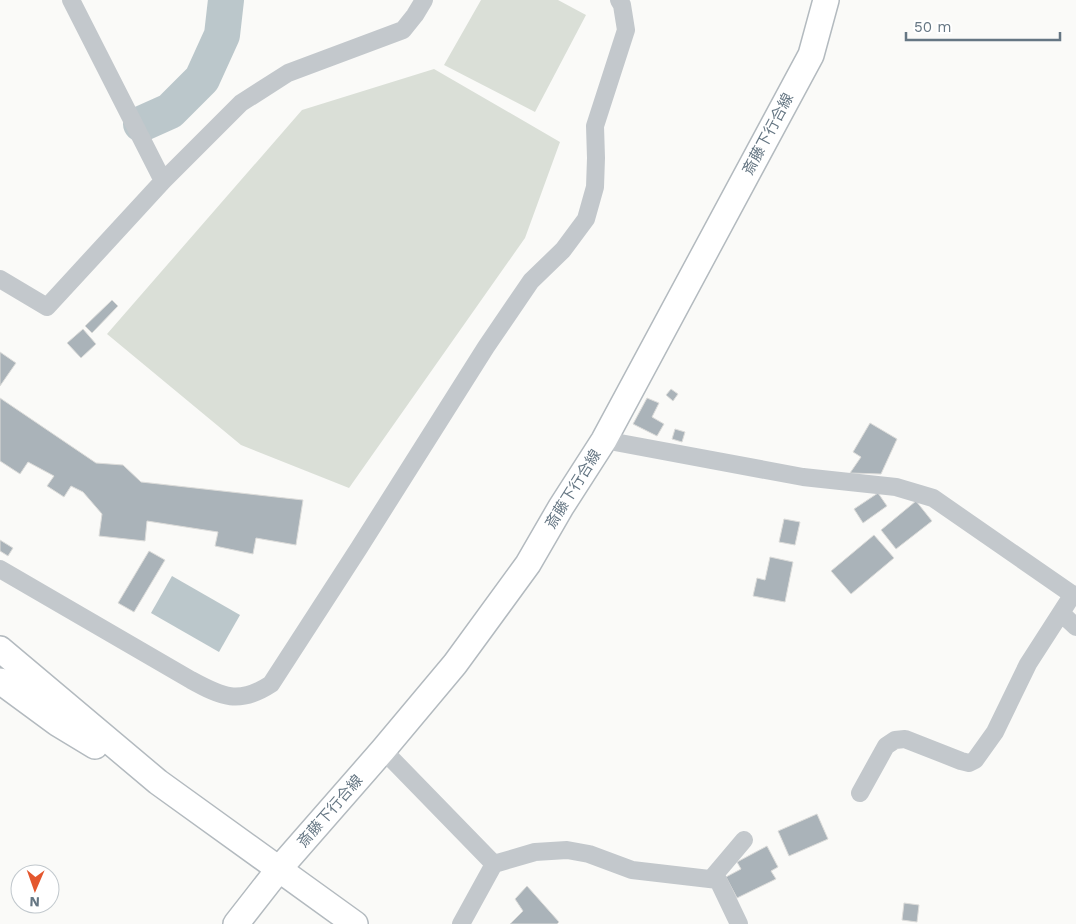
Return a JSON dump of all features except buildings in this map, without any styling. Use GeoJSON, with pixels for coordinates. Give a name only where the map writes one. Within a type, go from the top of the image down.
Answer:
{"type":"FeatureCollection","features":[{"type":"Feature","properties":{"kind":"main road","name":"斎藤下行合線"},"geometry":{"type":"LineString","coordinates":[[236,924],[279,869],[455,664],[528,564],[561,507],[604,440],[811,55],[826,0]]}},
{"type":"Feature","properties":{"kind":"main road"},"geometry":{"type":"LineString","coordinates":[[0,650],[158,782],[349,921]]}},
{"type":"Feature","properties":{"kind":"main road"},"geometry":{"type":"LineString","coordinates":[[0,681],[57,723],[158,782]]}},
{"type":"Feature","properties":{"kind":"street"},"geometry":{"type":"LineString","coordinates":[[71,0],[163,181]]}},
{"type":"Feature","properties":{"kind":"street"},"geometry":{"type":"LineString","coordinates":[[0,279],[47,307],[163,181],[241,103],[288,73],[403,30],[424,0]]}},
{"type":"Feature","properties":{"kind":"street"},"geometry":{"type":"LineString","coordinates":[[0,568],[211,690],[228,697],[240,697],[256,694],[271,684],[486,347],[531,281],[563,250],[586,219],[595,188],[595,126],[626,30],[622,5],[619,0]]}},
{"type":"Feature","properties":{"kind":"street"},"geometry":{"type":"LineString","coordinates":[[604,440],[804,477],[896,487],[933,498],[1074,596],[1028,664],[995,732],[975,760],[969,763],[905,739],[895,740],[886,746],[860,793]]}},
{"type":"Feature","properties":{"kind":"street"},"geometry":{"type":"LineString","coordinates":[[1061,613],[1076,627]]}},
{"type":"Feature","properties":{"kind":"street"},"geometry":{"type":"LineString","coordinates":[[383,750],[494,864]]}},
{"type":"Feature","properties":{"kind":"street"},"geometry":{"type":"LineString","coordinates":[[711,880],[744,840]]}},
{"type":"Feature","properties":{"kind":"street"},"geometry":{"type":"LineString","coordinates":[[461,924],[494,864],[536,852],[566,850],[589,854],[632,870],[718,880],[739,924]]}},
{"type":"Feature","properties":{"kind":"shaded area"},"geometry":{"type":"Polygon","coordinates":[[[481,0],[558,0],[586,15],[535,112],[444,65],[481,0]]]}},
{"type":"Feature","properties":{"kind":"shaded area"},"geometry":{"type":"Polygon","coordinates":[[[434,69],[560,142],[525,238],[349,488],[241,445],[107,334],[302,110],[434,69]]]}},
{"type":"Feature","properties":{"kind":"shaded area"},"geometry":{"type":"Polygon","coordinates":[[[172,576],[240,615],[219,652],[151,613],[172,576]]]}},
{"type":"Feature","properties":{"kind":"waterway"},"geometry":{"type":"LineString","coordinates":[[141,124],[170,111],[202,79],[222,35],[226,0]]}}]}
